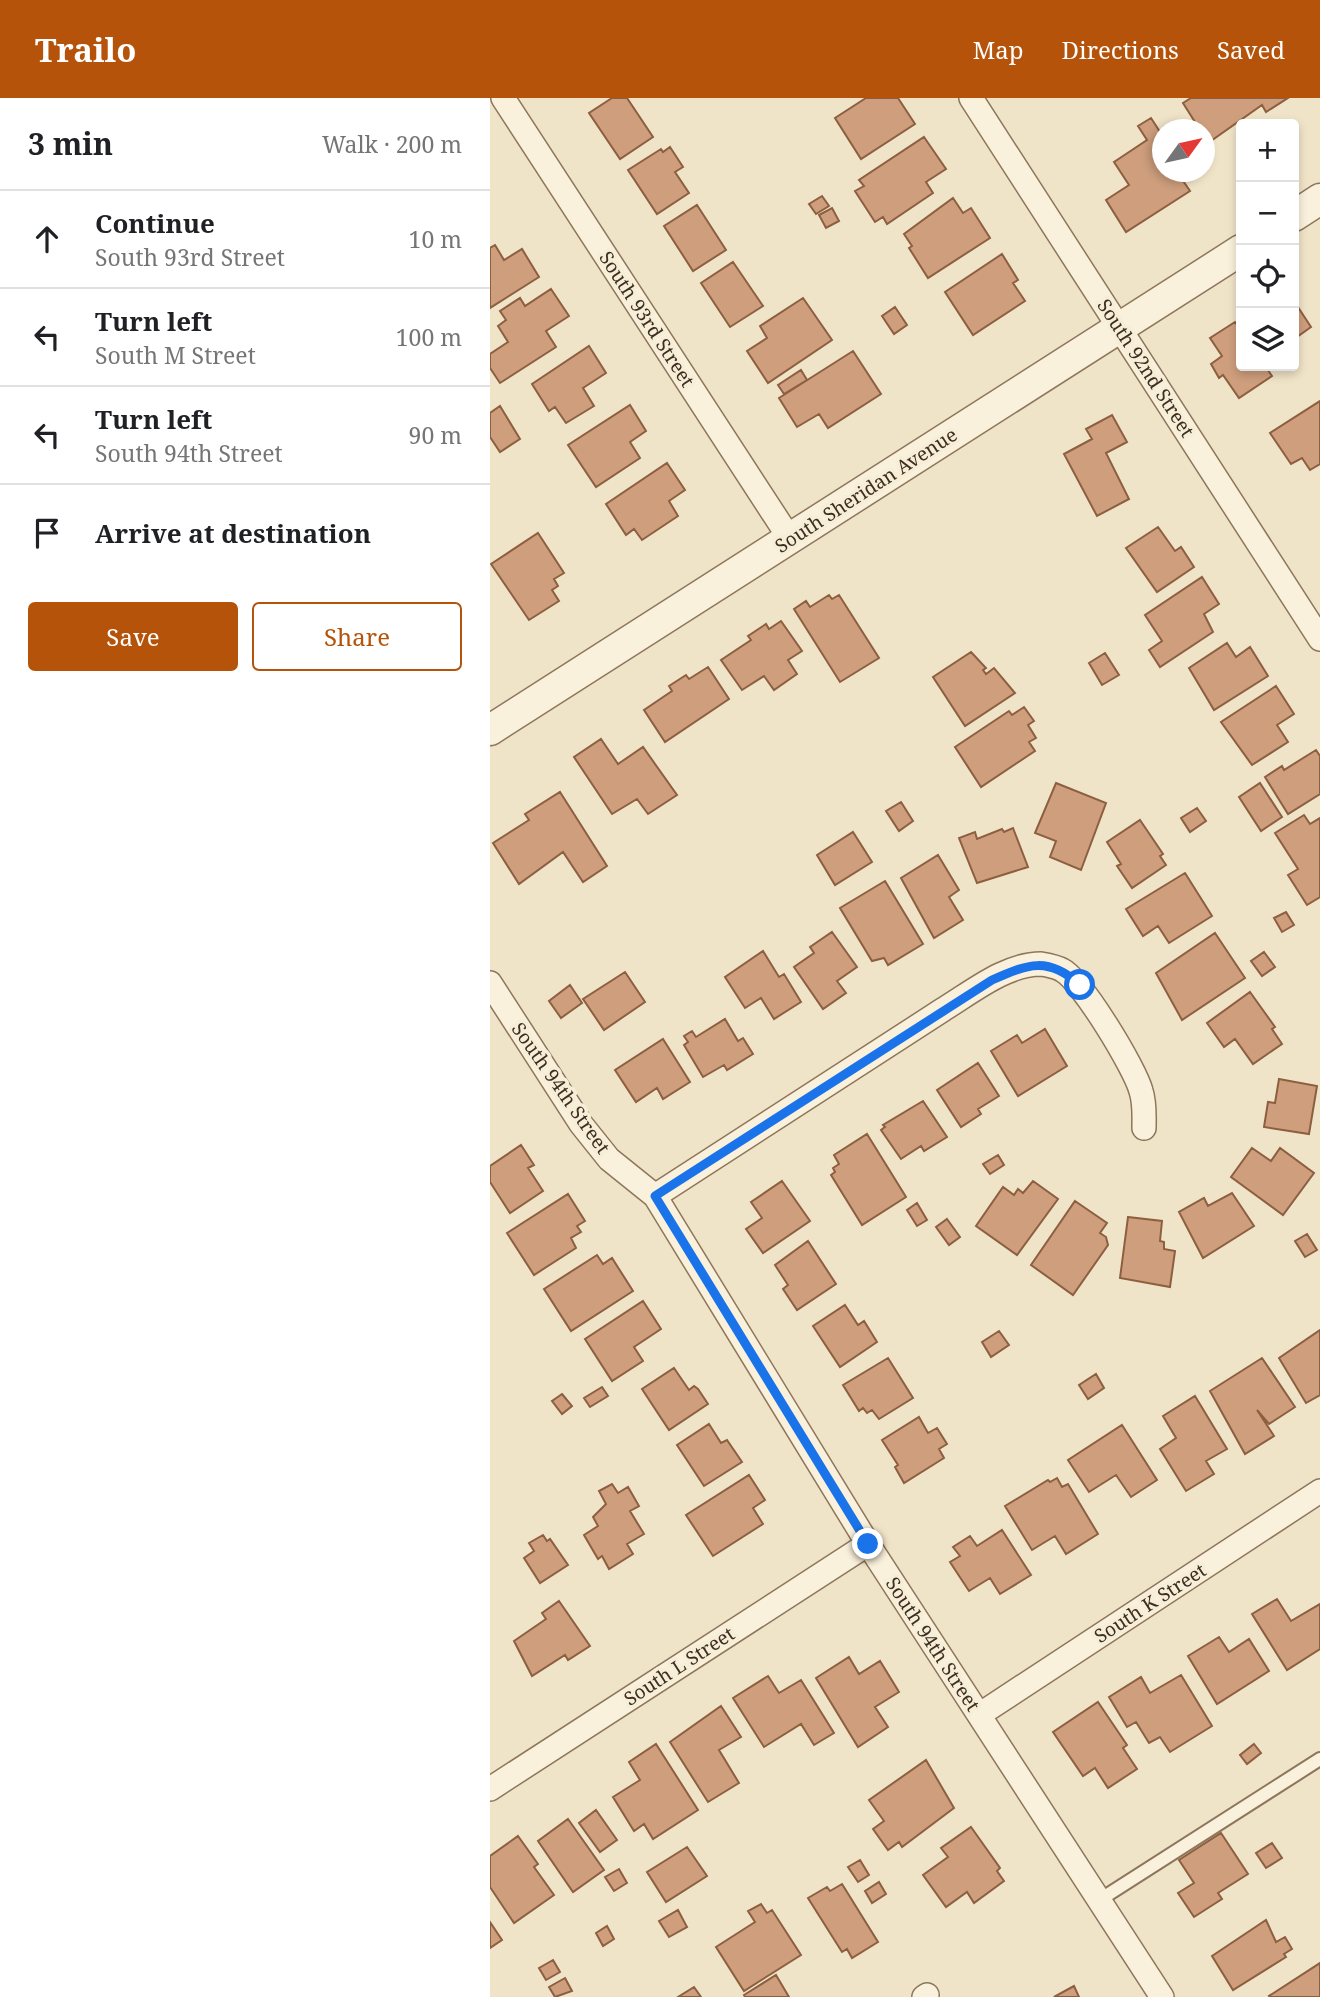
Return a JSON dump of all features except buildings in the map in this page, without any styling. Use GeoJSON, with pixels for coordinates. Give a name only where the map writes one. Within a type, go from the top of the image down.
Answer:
{"type":"FeatureCollection","features":[{"type":"Feature","properties":{"kind":"street","name":"South 93rd Street"},"geometry":{"type":"LineString","coordinates":[[503,98],[790,539]]}},
{"type":"Feature","properties":{"kind":"street","name":"South 92nd Street"},"geometry":{"type":"LineString","coordinates":[[971,98],[1320,639]]}},
{"type":"Feature","properties":{"kind":"street"},"geometry":{"type":"LineString","coordinates":[[1299,213],[1320,199]]}},
{"type":"Feature","properties":{"kind":"street","name":"South Sheridan Avenue"},"geometry":{"type":"LineString","coordinates":[[490,730],[1236,253]]}},
{"type":"Feature","properties":{"kind":"street"},"geometry":{"type":"LineString","coordinates":[[655,1196],[992,980],[1021,967],[1042,964],[1063,970],[1080,985],[1116,1043],[1141,1091],[1144,1128]]}},
{"type":"Feature","properties":{"kind":"street","name":"South 94th Street"},"geometry":{"type":"LineString","coordinates":[[490,983],[581,1124],[609,1158],[655,1196],[868,1544],[1101,1899],[1162,1997]]}},
{"type":"Feature","properties":{"kind":"street","name":"South K Street"},"geometry":{"type":"LineString","coordinates":[[979,1715],[1320,1491]]}},
{"type":"Feature","properties":{"kind":"street","name":"South L Street"},"geometry":{"type":"LineString","coordinates":[[490,1788],[868,1544]]}},
{"type":"Feature","properties":{"kind":"lane"},"geometry":{"type":"LineString","coordinates":[[1101,1899],[1320,1759]]}},
{"type":"Feature","properties":{"kind":"route"},"geometry":{"type":"LineString","coordinates":[[868,1544],[655,1196],[992,980],[1021,967],[1042,964],[1063,970],[1080,985]]}}]}
